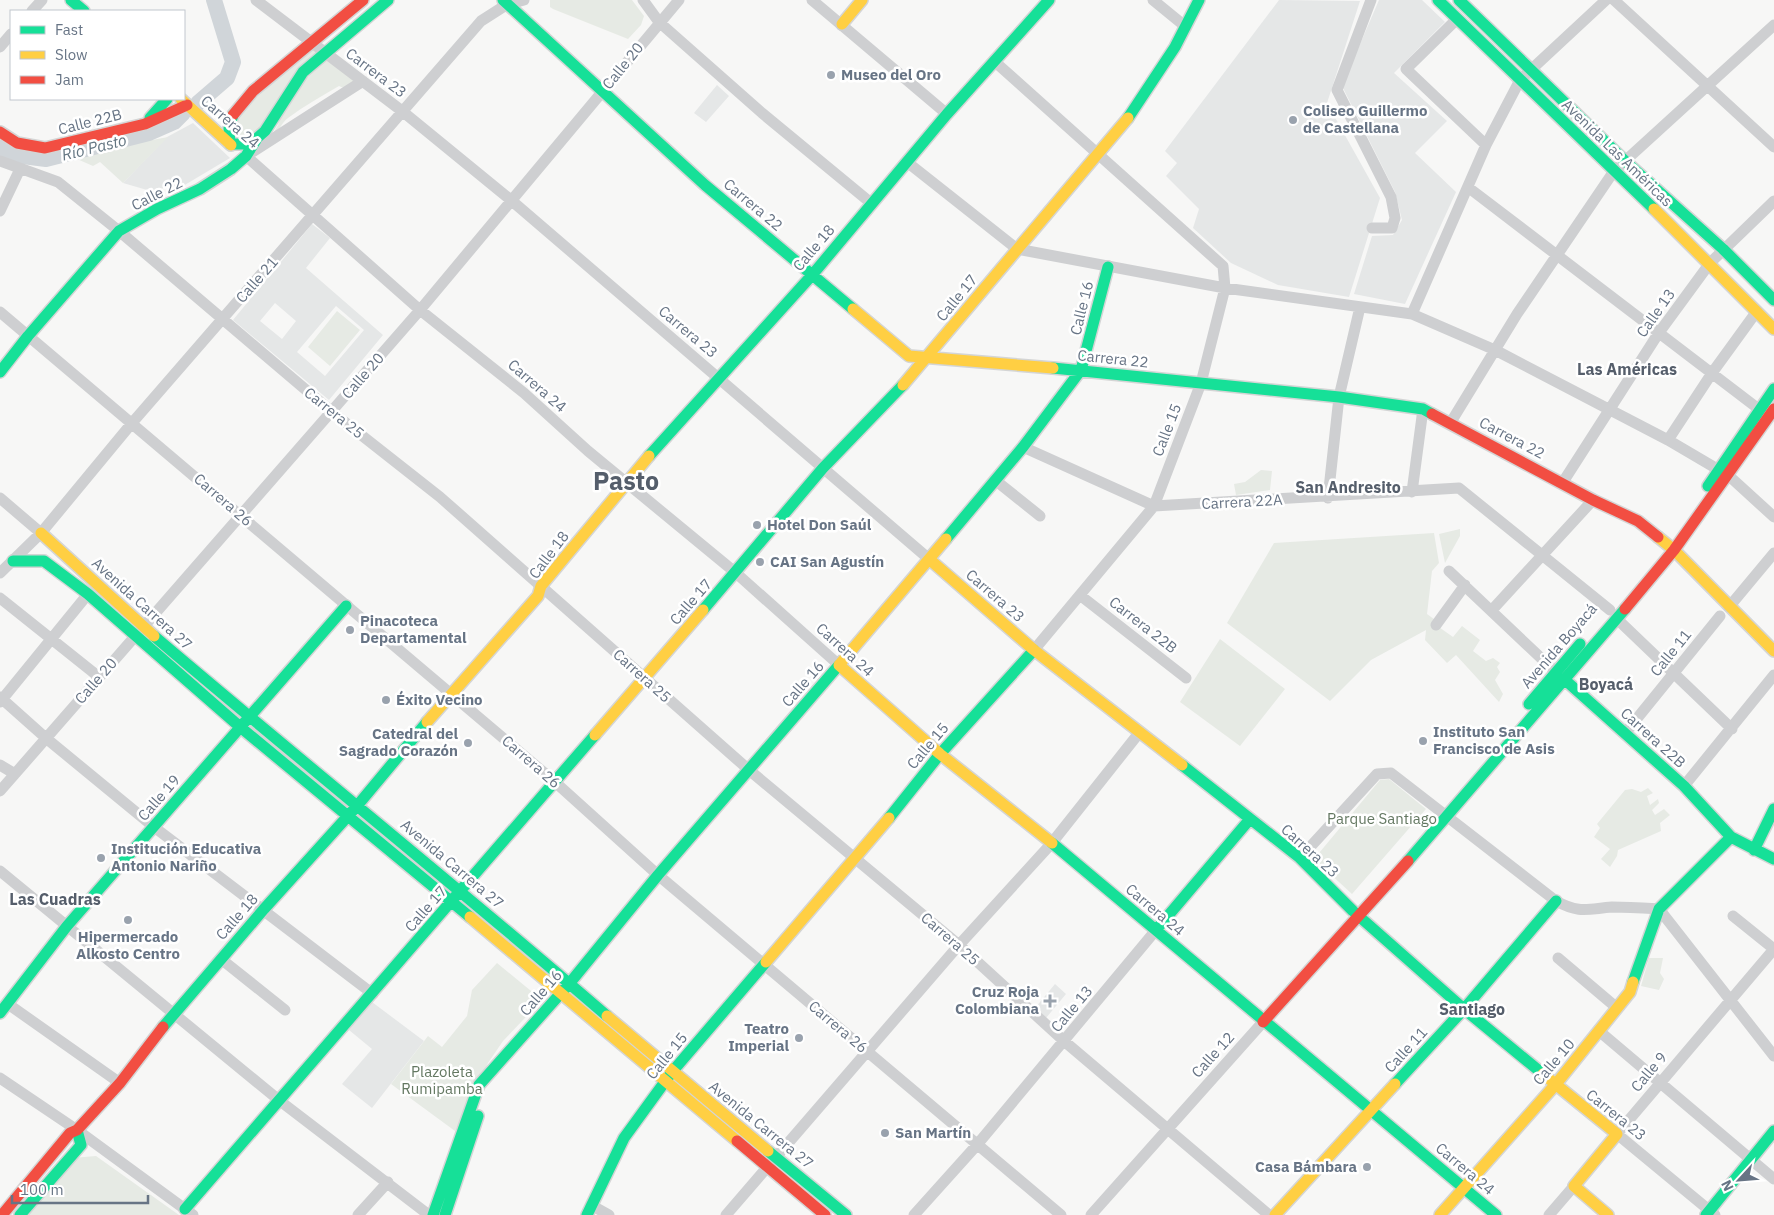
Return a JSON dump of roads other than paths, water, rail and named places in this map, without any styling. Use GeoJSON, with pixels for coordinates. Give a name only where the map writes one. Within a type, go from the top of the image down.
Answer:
{"type":"FeatureCollection","features":[{"type":"Feature","properties":{"kind":"street"},"geometry":{"type":"LineString","coordinates":[[33,10],[42,0]]}},
{"type":"Feature","properties":{"kind":"street"},"geometry":{"type":"LineString","coordinates":[[71,0],[83,10]]}},
{"type":"Feature","properties":{"kind":"street","name":"Carrera 23"},"geometry":{"type":"LineString","coordinates":[[256,0],[402,111],[512,201],[1034,650],[1300,858],[1356,914],[1464,1008],[1617,1134],[1710,1214]]}},
{"type":"Feature","properties":{"kind":"street"},"geometry":{"type":"LineString","coordinates":[[204,121],[218,123],[238,107],[253,91],[363,0]]}},
{"type":"Feature","properties":{"kind":"street"},"geometry":{"type":"LineString","coordinates":[[246,156],[256,140],[274,120],[292,84],[303,72],[327,54],[388,0]]}},
{"type":"Feature","properties":{"kind":"street","name":"Calle 21"},"geometry":{"type":"LineString","coordinates":[[0,574],[41,533],[132,422],[223,320],[481,21],[504,2],[524,0]]}},
{"type":"Feature","properties":{"kind":"street"},"geometry":{"type":"LineString","coordinates":[[643,0],[659,22],[762,114],[871,204]]}},
{"type":"Feature","properties":{"kind":"street","name":"Calle 20"},"geometry":{"type":"LineString","coordinates":[[0,791],[242,517],[420,310],[679,0]]}},
{"type":"Feature","properties":{"kind":"street"},"geometry":{"type":"LineString","coordinates":[[812,0],[947,114]]}},
{"type":"Feature","properties":{"kind":"street"},"geometry":{"type":"LineString","coordinates":[[842,24],[862,0]]}},
{"type":"Feature","properties":{"kind":"street","name":"Calle 18"},"geometry":{"type":"LineString","coordinates":[[2,1215],[70,1133],[76,1130],[120,1083],[173,1014],[357,806],[451,694],[538,596],[541,586],[626,481],[813,274],[947,114],[1049,0]]}},
{"type":"Feature","properties":{"kind":"street"},"geometry":{"type":"LineString","coordinates":[[1153,0],[1186,27]]}},
{"type":"Feature","properties":{"kind":"street","name":"Calle 17"},"geometry":{"type":"LineString","coordinates":[[189,1212],[280,1101],[462,891],[523,817],[736,573],[823,468],[929,356],[1098,154],[1129,116],[1175,47],[1199,0]]}},
{"type":"Feature","properties":{"kind":"street"},"geometry":{"type":"LineString","coordinates":[[1370,0],[1337,90],[1391,197],[1395,218],[1392,228],[1372,228]]}},
{"type":"Feature","properties":{"kind":"street","name":"Avenida Las Américas"},"geometry":{"type":"LineString","coordinates":[[1438,0],[1710,263],[1774,329]]}},
{"type":"Feature","properties":{"kind":"street","name":"Avenida Las Américas"},"geometry":{"type":"LineString","coordinates":[[1459,0],[1530,71],[1723,249],[1774,300]]}},
{"type":"Feature","properties":{"kind":"street"},"geometry":{"type":"LineString","coordinates":[[1412,314],[1469,188],[1486,145],[1520,80],[1606,0]]}},
{"type":"Feature","properties":{"kind":"street"},"geometry":{"type":"LineString","coordinates":[[1614,0],[1774,147]]}},
{"type":"Feature","properties":{"kind":"street","name":"Carrera 22"},"geometry":{"type":"LineString","coordinates":[[504,2],[705,184],[909,356],[929,356],[1082,370],[1339,397],[1423,409],[1451,422],[1594,500],[1638,521],[1670,547],[1729,607],[1772,645]]}},
{"type":"Feature","properties":{"kind":"street"},"geometry":{"type":"LineString","coordinates":[[1457,19],[1406,69],[1486,145]]}},
{"type":"Feature","properties":{"kind":"street"},"geometry":{"type":"LineString","coordinates":[[1451,422],[1556,256],[1614,171],[1774,25]]}},
{"type":"Feature","properties":{"kind":"street"},"geometry":{"type":"LineString","coordinates":[[0,47],[10,35]]}},
{"type":"Feature","properties":{"kind":"street"},"geometry":{"type":"LineString","coordinates":[[994,61],[1098,154]]}},
{"type":"Feature","properties":{"kind":"street","name":"Calle 22"},"geometry":{"type":"LineString","coordinates":[[0,372],[28,336],[119,231],[157,209],[200,189],[231,169],[246,156],[363,81]]}},
{"type":"Feature","properties":{"kind":"street"},"geometry":{"type":"LineString","coordinates":[[145,124],[166,100]]}},
{"type":"Feature","properties":{"kind":"street","name":"Carrera 24"},"geometry":{"type":"LineString","coordinates":[[186,104],[420,310],[524,393],[588,451],[736,573],[940,754],[1156,930],[1263,1022],[1496,1215]]}},
{"type":"Feature","properties":{"kind":"street","name":"Calle 22B"},"geometry":{"type":"LineString","coordinates":[[0,132],[17,142],[45,148],[145,124],[186,104]]}},
{"type":"Feature","properties":{"kind":"street"},"geometry":{"type":"LineString","coordinates":[[238,107],[227,130],[230,144],[247,144],[256,140]]}},
{"type":"Feature","properties":{"kind":"street","name":"Calle 15"},"geometry":{"type":"LineString","coordinates":[[589,1210],[624,1138],[668,1076],[855,859],[940,754],[1082,596],[1154,506],[1201,383],[1225,288],[1223,266],[1098,154]]}},
{"type":"Feature","properties":{"kind":"street","name":"Carrera 25"},"geometry":{"type":"LineString","coordinates":[[0,161],[58,182],[119,231],[332,412],[440,497],[749,770],[959,946],[1064,1041],[1269,1215]]}},
{"type":"Feature","properties":{"kind":"street"},"geometry":{"type":"LineString","coordinates":[[907,162],[1017,249],[1225,288],[1412,314],[1495,350],[1610,408],[1668,440],[1724,473],[1774,517]]}},
{"type":"Feature","properties":{"kind":"street"},"geometry":{"type":"LineString","coordinates":[[0,211],[20,169]]}},
{"type":"Feature","properties":{"kind":"street"},"geometry":{"type":"LineString","coordinates":[[1469,188],[1760,410]]}},
{"type":"Feature","properties":{"kind":"street","name":"Calle 13"},"geometry":{"type":"LineString","coordinates":[[1563,482],[1658,334],[1710,263],[1774,201]]}},
{"type":"Feature","properties":{"kind":"street","name":"Calle 16"},"geometry":{"type":"LineString","coordinates":[[433,1215],[479,1085],[569,984],[658,875],[840,665],[1023,447],[1082,370],[1108,267]]}},
{"type":"Feature","properties":{"kind":"street"},"geometry":{"type":"LineString","coordinates":[[1328,498],[1339,397],[1360,307]]}},
{"type":"Feature","properties":{"kind":"street"},"geometry":{"type":"LineString","coordinates":[[1668,440],[1712,373],[1757,311]]}},
{"type":"Feature","properties":{"kind":"street","name":"Carrera 26"},"geometry":{"type":"LineString","coordinates":[[0,312],[555,782],[658,875],[867,1051],[976,1146],[1061,1215]]}},
{"type":"Feature","properties":{"kind":"street","name":"Avenida Boyacá"},"geometry":{"type":"LineString","coordinates":[[1724,473],[1774,388]]}},
{"type":"Feature","properties":{"kind":"street"},"geometry":{"type":"LineString","coordinates":[[1412,492],[1423,409]]}},
{"type":"Feature","properties":{"kind":"street","name":"Avenida Boyacá"},"geometry":{"type":"LineString","coordinates":[[1356,914],[1444,814],[1670,547],[1774,409]]}},
{"type":"Feature","properties":{"kind":"street","name":"Carrera 22A"},"geometry":{"type":"LineString","coordinates":[[1023,447],[1154,506],[1328,498],[1459,488],[1613,614],[1732,728]]}},
{"type":"Feature","properties":{"kind":"street"},"geometry":{"type":"LineString","coordinates":[[995,480],[1040,516]]}},
{"type":"Feature","properties":{"kind":"street","name":"Avenida Carrera 27"},"geometry":{"type":"LineString","coordinates":[[0,498],[144,627],[248,716],[462,891],[569,984],[768,1168],[825,1215]]}},
{"type":"Feature","properties":{"kind":"street"},"geometry":{"type":"LineString","coordinates":[[1492,610],[1594,500]]}},
{"type":"Feature","properties":{"kind":"street"},"geometry":{"type":"LineString","coordinates":[[13,561],[44,561],[38,548],[41,533]]}},
{"type":"Feature","properties":{"kind":"street"},"geometry":{"type":"LineString","coordinates":[[1729,607],[1774,554]]}},
{"type":"Feature","properties":{"kind":"street","name":"Avenida Carrera 27"},"geometry":{"type":"LineString","coordinates":[[44,561],[88,594],[240,726],[349,815],[560,994],[777,1157],[846,1215]]}},
{"type":"Feature","properties":{"kind":"street","name":"Carrera 22B"},"geometry":{"type":"LineString","coordinates":[[1449,571],[1560,676],[1626,732],[1684,786],[1731,837],[1774,859]]}},
{"type":"Feature","properties":{"kind":"street"},"geometry":{"type":"LineString","coordinates":[[1436,625],[1464,585]]}},
{"type":"Feature","properties":{"kind":"street"},"geometry":{"type":"LineString","coordinates":[[88,594],[1,699],[46,739],[154,827],[373,994]]}},
{"type":"Feature","properties":{"kind":"street","name":"Carrera 22B"},"geometry":{"type":"LineString","coordinates":[[1082,596],[1186,678]]}},
{"type":"Feature","properties":{"kind":"street"},"geometry":{"type":"LineString","coordinates":[[0,598],[99,677]]}},
{"type":"Feature","properties":{"kind":"street","name":"Calle 19"},"geometry":{"type":"LineString","coordinates":[[4,1009],[67,926],[248,716],[346,606]]}},
{"type":"Feature","properties":{"kind":"street","name":"Calle 11"},"geometry":{"type":"LineString","coordinates":[[1626,732],[1676,673],[1720,616]]}},
{"type":"Feature","properties":{"kind":"street"},"geometry":{"type":"LineString","coordinates":[[1684,786],[1774,675]]}},
{"type":"Feature","properties":{"kind":"street"},"geometry":{"type":"LineString","coordinates":[[726,1215],[867,1051],[1051,844],[1139,733]]}},
{"type":"Feature","properties":{"kind":"street"},"geometry":{"type":"LineString","coordinates":[[0,765],[15,774]]}},
{"type":"Feature","properties":{"kind":"street"},"geometry":{"type":"LineString","coordinates":[[1300,858],[1377,774],[1391,773],[1556,901],[1580,911],[1612,907],[1659,909],[1774,1056]]}},
{"type":"Feature","properties":{"kind":"street"},"geometry":{"type":"LineString","coordinates":[[1754,850],[1774,809]]}},
{"type":"Feature","properties":{"kind":"street","name":"Calle 13"},"geometry":{"type":"LineString","coordinates":[[914,1215],[976,1146],[1250,819]]}},
{"type":"Feature","properties":{"kind":"street","name":"Calle 10"},"geometry":{"type":"LineString","coordinates":[[1440,1215],[1556,1084],[1630,992],[1659,909],[1731,837]]}},
{"type":"Feature","properties":{"kind":"street"},"geometry":{"type":"LineString","coordinates":[[0,871],[280,1101],[429,1215]]}},
{"type":"Feature","properties":{"kind":"street","name":"Calle 11"},"geometry":{"type":"LineString","coordinates":[[1275,1215],[1372,1111],[1556,901]]}},
{"type":"Feature","properties":{"kind":"street","name":"Calle 12"},"geometry":{"type":"LineString","coordinates":[[1091,1215],[1263,1022],[1356,914]]}},
{"type":"Feature","properties":{"kind":"street"},"geometry":{"type":"LineString","coordinates":[[1733,916],[1774,949]]}},
{"type":"Feature","properties":{"kind":"street","name":"Calle 9"},"geometry":{"type":"LineString","coordinates":[[1549,1215],[1660,1081],[1774,949]]}},
{"type":"Feature","properties":{"kind":"street"},"geometry":{"type":"LineString","coordinates":[[1558,958],[1617,1008]]}},
{"type":"Feature","properties":{"kind":"street"},"geometry":{"type":"LineString","coordinates":[[221,959],[285,1010]]}},
{"type":"Feature","properties":{"kind":"street"},"geometry":{"type":"LineString","coordinates":[[4,1009],[120,1083]]}},
{"type":"Feature","properties":{"kind":"street"},"geometry":{"type":"LineString","coordinates":[[1599,1030],[1774,1179]]}},
{"type":"Feature","properties":{"kind":"street","name":"Calle 16"},"geometry":{"type":"LineString","coordinates":[[445,1215],[492,1072]]}},
{"type":"Feature","properties":{"kind":"street"},"geometry":{"type":"LineString","coordinates":[[0,1078],[76,1130],[189,1212]]}},
{"type":"Feature","properties":{"kind":"street"},"geometry":{"type":"LineString","coordinates":[[20,1215],[81,1145],[76,1130]]}},
{"type":"Feature","properties":{"kind":"street"},"geometry":{"type":"LineString","coordinates":[[1710,1214],[1774,1131]]}},
{"type":"Feature","properties":{"kind":"street"},"geometry":{"type":"LineString","coordinates":[[358,1215],[388,1182]]}},
{"type":"Feature","properties":{"kind":"street"},"geometry":{"type":"LineString","coordinates":[[1574,1186],[1608,1215]]}},
{"type":"Feature","properties":{"kind":"street"},"geometry":{"type":"LineString","coordinates":[[589,1210],[609,1215]]}},
{"type":"Feature","properties":{"kind":"waterway","name":"Río Pasto"},"geometry":{"type":"LineString","coordinates":[[198,103],[227,78],[233,62],[214,0]]}},
{"type":"Feature","properties":{"kind":"waterway","name":"Río Pasto"},"geometry":{"type":"LineString","coordinates":[[0,147],[15,155],[46,159],[149,133],[174,122],[183,113]]}},
{"type":"Feature","properties":{"kind":"place","name":"Museo del Oro"},"geometry":{"type":"Point","coordinates":[831,75]}},
{"type":"Feature","properties":{"kind":"place","name":"Coliseo Guillermo de Castellana"},"geometry":{"type":"Point","coordinates":[1293,120]}},
{"type":"Feature","properties":{"kind":"place","name":"Hotel Don Saúl"},"geometry":{"type":"Point","coordinates":[757,525]}},
{"type":"Feature","properties":{"kind":"place","name":"CAI San Agustín"},"geometry":{"type":"Point","coordinates":[760,562]}},
{"type":"Feature","properties":{"kind":"place","name":"Pinacoteca Departamental"},"geometry":{"type":"Point","coordinates":[350,630]}},
{"type":"Feature","properties":{"kind":"place","name":"Éxito Vecino"},"geometry":{"type":"Point","coordinates":[386,700]}},
{"type":"Feature","properties":{"kind":"place","name":"Instituto San Francisco de Asis"},"geometry":{"type":"Point","coordinates":[1423,741]}},
{"type":"Feature","properties":{"kind":"place","name":"Catedral del Sagrado Corazón"},"geometry":{"type":"Point","coordinates":[468,743]}},
{"type":"Feature","properties":{"kind":"place","name":"Institución Educativa Antonio Nariño"},"geometry":{"type":"Point","coordinates":[101,858]}},
{"type":"Feature","properties":{"kind":"place","name":"Hipermercado Alkosto Centro"},"geometry":{"type":"Point","coordinates":[128,920]}},
{"type":"Feature","properties":{"kind":"place","name":"Cruz Roja Colombiana"},"geometry":{"type":"Point","coordinates":[1050,1001]}},
{"type":"Feature","properties":{"kind":"place","name":"Teatro Imperial"},"geometry":{"type":"Point","coordinates":[799,1038]}},
{"type":"Feature","properties":{"kind":"place","name":"San Martín"},"geometry":{"type":"Point","coordinates":[885,1133]}},
{"type":"Feature","properties":{"kind":"place","name":"Casa Bámbara"},"geometry":{"type":"Point","coordinates":[1367,1167]}},
{"type":"Feature","properties":{"kind":"district","name":"Las Américas"},"geometry":{"type":"Point","coordinates":[1627,369]}},
{"type":"Feature","properties":{"kind":"district","name":"Pasto"},"geometry":{"type":"Point","coordinates":[626,481]}},
{"type":"Feature","properties":{"kind":"district","name":"San Andresito"},"geometry":{"type":"Point","coordinates":[1348,487]}},
{"type":"Feature","properties":{"kind":"district","name":"Boyacá"},"geometry":{"type":"Point","coordinates":[1606,684]}},
{"type":"Feature","properties":{"kind":"district","name":"Las Cuadras"},"geometry":{"type":"Point","coordinates":[55,899]}},
{"type":"Feature","properties":{"kind":"district","name":"Santiago"},"geometry":{"type":"Point","coordinates":[1472,1009]}},
{"type":"Feature","properties":{"kind":"park label","name":"Parque Santiago"},"geometry":{"type":"Point","coordinates":[1382,819]}},
{"type":"Feature","properties":{"kind":"park label","name":"Plazoleta Rumipamba"},"geometry":{"type":"Point","coordinates":[442,1080]}}]}
